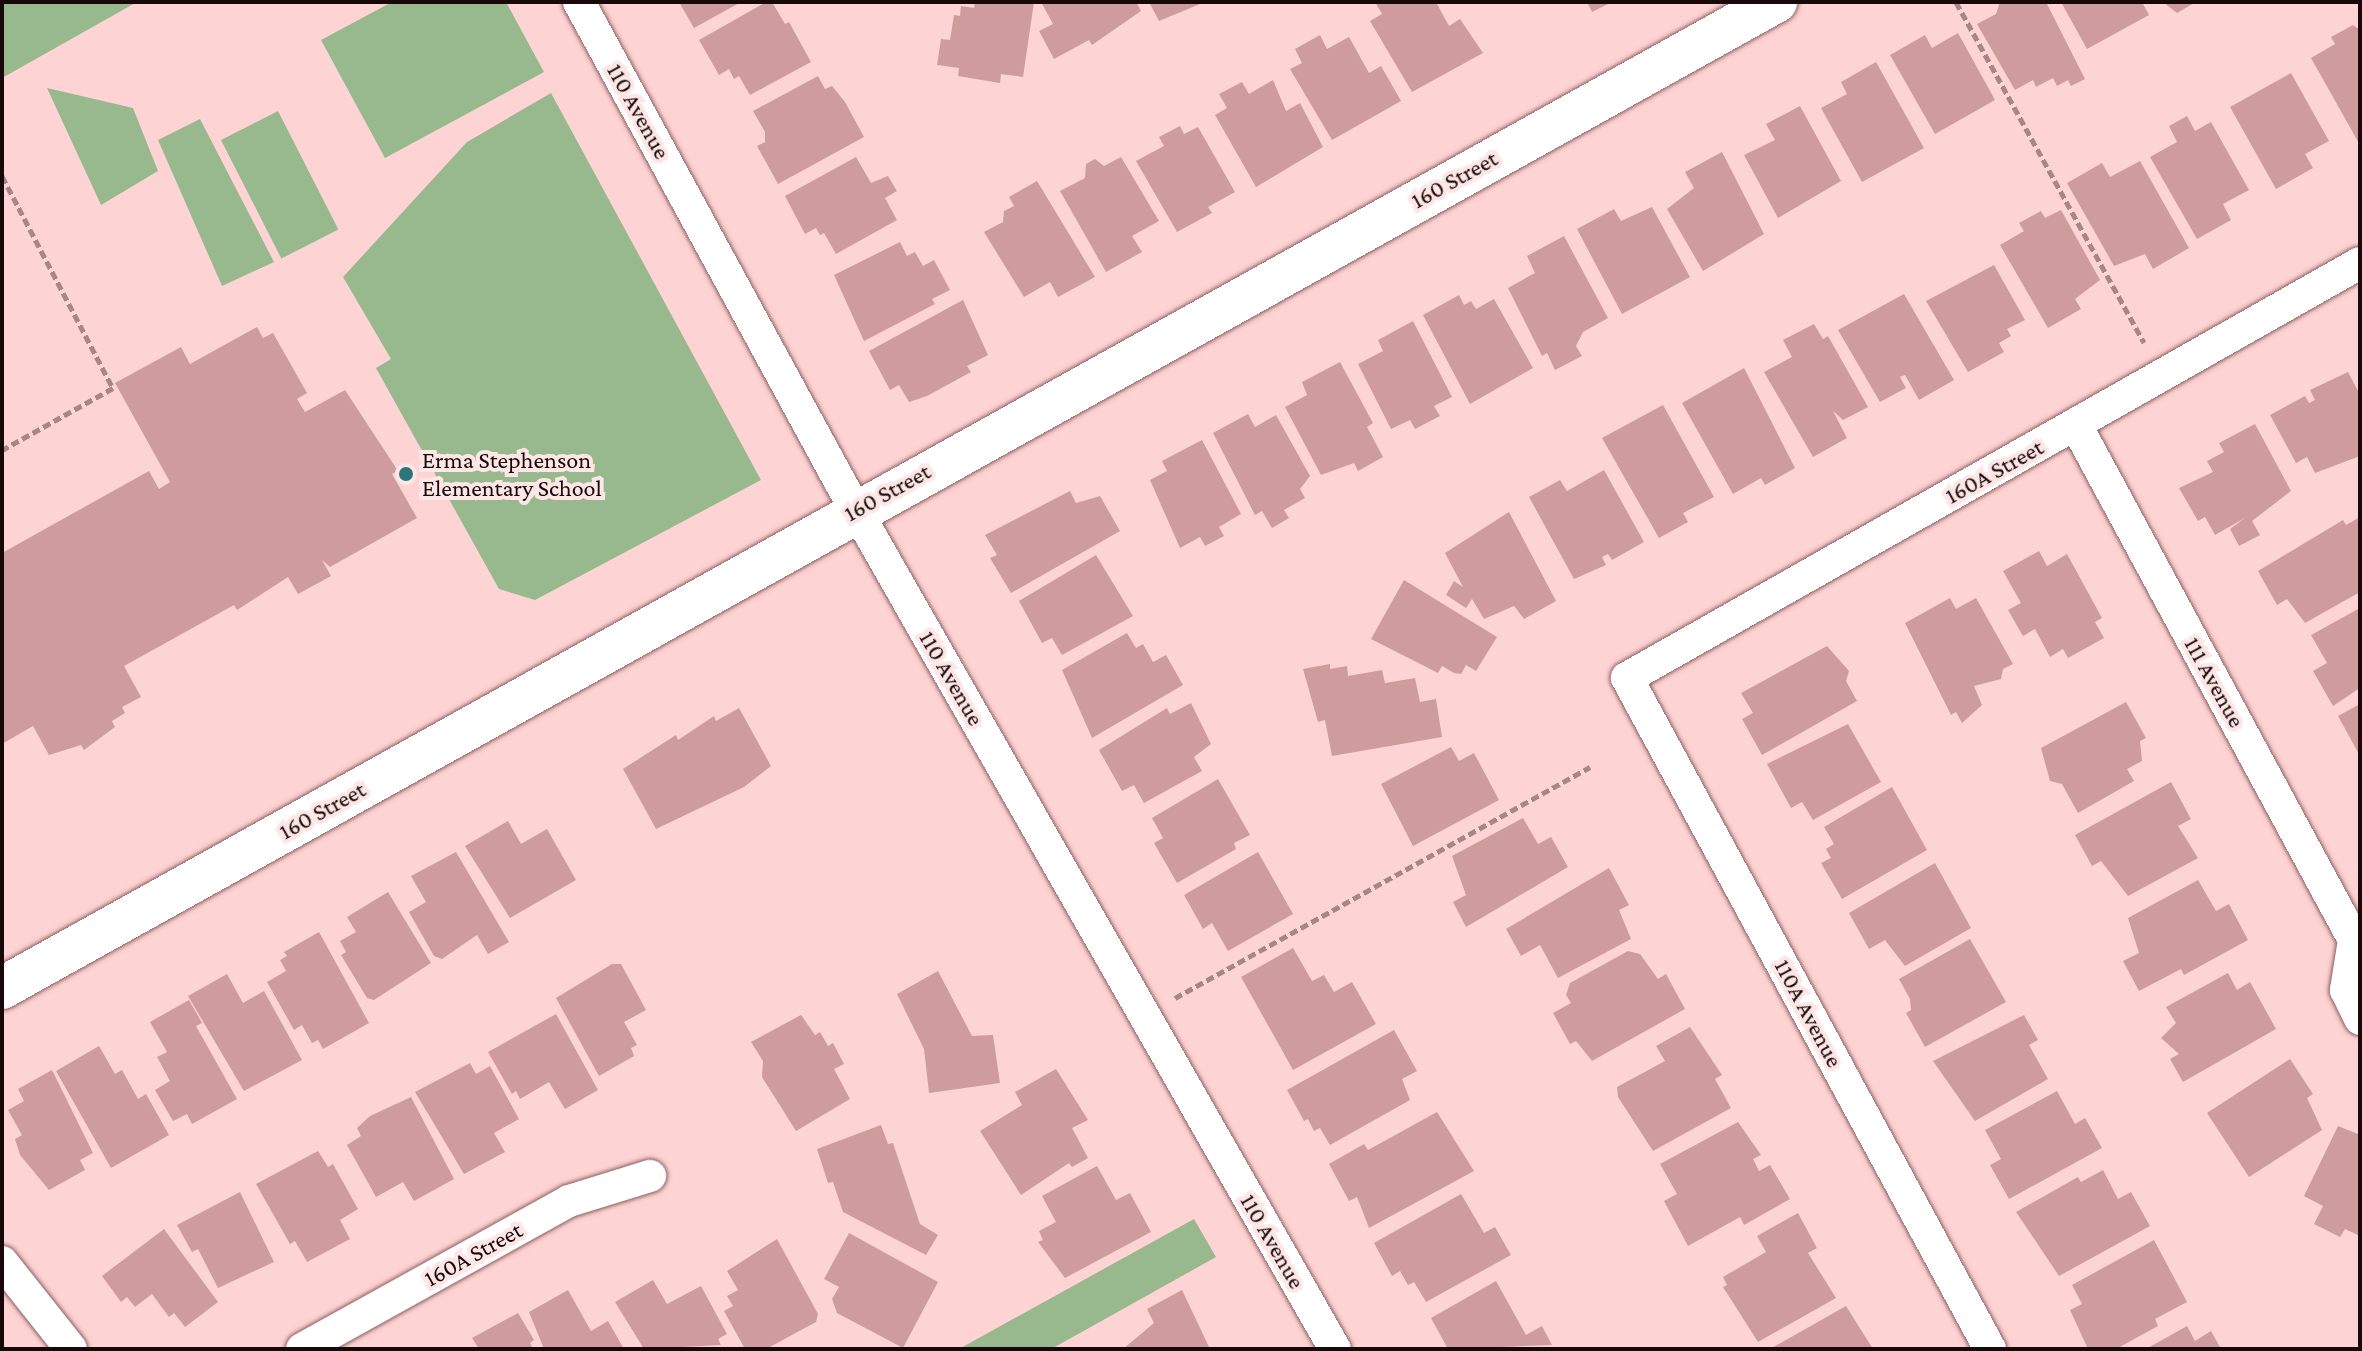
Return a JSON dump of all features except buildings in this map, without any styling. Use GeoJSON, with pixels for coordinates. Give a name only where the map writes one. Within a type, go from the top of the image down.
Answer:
{"type":"FeatureCollection","features":[{"type":"Feature","properties":{"kind":"street","name":"110 Avenue"},"geometry":{"type":"LineString","coordinates":[[579,2],[856,509],[1335,1349]]}},
{"type":"Feature","properties":{"kind":"street","name":"160 Street"},"geometry":{"type":"LineString","coordinates":[[2,988],[856,509],[1776,2]]}},
{"type":"Feature","properties":{"kind":"street","name":"160A Street"},"geometry":{"type":"LineString","coordinates":[[1627,678],[2360,263]]}},
{"type":"Feature","properties":{"kind":"street","name":"111 Avenue"},"geometry":{"type":"LineString","coordinates":[[2076,425],[2357,941],[2346,990],[2360,1019]]}},
{"type":"Feature","properties":{"kind":"street","name":"110A Avenue"},"geometry":{"type":"LineString","coordinates":[[1627,678],[1990,1349]]}},
{"type":"Feature","properties":{"kind":"street","name":"160A Street"},"geometry":{"type":"LineString","coordinates":[[302,1349],[569,1201],[650,1176]]}},
{"type":"Feature","properties":{"kind":"street"},"geometry":{"type":"LineString","coordinates":[[2,1262],[71,1349]]}},
{"type":"Feature","properties":{"kind":"path"},"geometry":{"type":"LineString","coordinates":[[1956,2],[2144,342]]}},
{"type":"Feature","properties":{"kind":"path"},"geometry":{"type":"LineString","coordinates":[[2,176],[113,388],[2,450]]}},
{"type":"Feature","properties":{"kind":"path"},"geometry":{"type":"LineString","coordinates":[[1175,998],[1590,767]]}},
{"type":"Feature","properties":{"kind":"green space"},"geometry":{"type":"Polygon","coordinates":[[[2,2],[137,2],[2,78],[2,2]]]}},
{"type":"Feature","properties":{"kind":"green space"},"geometry":{"type":"Polygon","coordinates":[[[392,2],[506,2],[544,72],[385,158],[321,40],[392,2]]]}},
{"type":"Feature","properties":{"kind":"green space"},"geometry":{"type":"Polygon","coordinates":[[[47,88],[133,108],[158,171],[101,205],[47,88]]]}},
{"type":"Feature","properties":{"kind":"green space"},"geometry":{"type":"Polygon","coordinates":[[[551,93],[761,480],[535,600],[499,589],[376,368],[391,359],[343,277],[467,142],[551,93]]]}},
{"type":"Feature","properties":{"kind":"green space"},"geometry":{"type":"Polygon","coordinates":[[[278,111],[338,230],[281,259],[221,140],[278,111]]]}},
{"type":"Feature","properties":{"kind":"green space"},"geometry":{"type":"Polygon","coordinates":[[[200,119],[274,262],[222,286],[158,140],[200,119]]]}},
{"type":"Feature","properties":{"kind":"green space"},"geometry":{"type":"Polygon","coordinates":[[[1194,1219],[1216,1257],[1080,1333],[1051,1349],[959,1349],[1194,1219]]]}},
{"type":"Feature","properties":{"kind":"place","name":"Erma Stephenson Elementary School"},"geometry":{"type":"Point","coordinates":[406,474]}}]}
